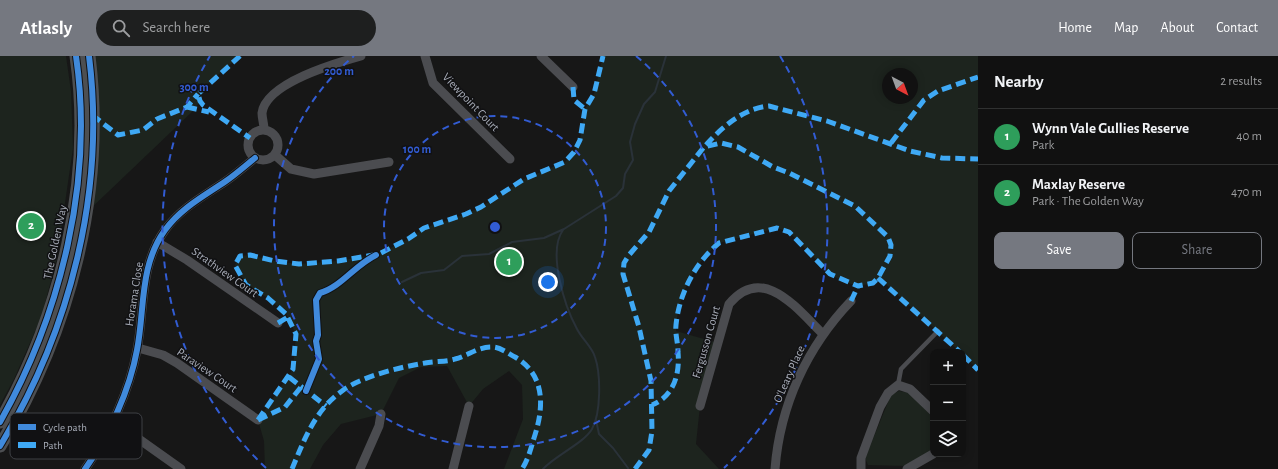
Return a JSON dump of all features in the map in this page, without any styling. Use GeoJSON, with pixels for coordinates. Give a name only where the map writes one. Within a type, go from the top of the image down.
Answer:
{"type":"FeatureCollection","features":[{"type":"Feature","properties":{"kind":"main road","name":"The Golden Way"},"geometry":{"type":"LineString","coordinates":[[0,422],[28,368],[42,334],[55,296],[69,238],[77,187],[79,146],[79,93],[76,56]]}},
{"type":"Feature","properties":{"kind":"main road","name":"The Golden Way"},"geometry":{"type":"LineString","coordinates":[[19,413],[49,351],[76,264],[86,213],[92,152],[92,100],[89,56]]}},
{"type":"Feature","properties":{"kind":"main road","name":"The Golden Way"},"geometry":{"type":"LineString","coordinates":[[0,446],[10,428]]}},
{"type":"Feature","properties":{"kind":"street"},"geometry":{"type":"LineString","coordinates":[[264,129],[262,113],[268,101],[285,86],[332,64],[361,56]]}},
{"type":"Feature","properties":{"kind":"street","name":"Viewpoint Court"},"geometry":{"type":"LineString","coordinates":[[425,56],[433,83],[510,160]]}},
{"type":"Feature","properties":{"kind":"street"},"geometry":{"type":"LineString","coordinates":[[541,56],[573,88]]}},
{"type":"Feature","properties":{"kind":"street"},"geometry":{"type":"LineString","coordinates":[[264,129],[275,134],[279,146],[275,155],[262,160],[251,155],[247,144],[253,133],[264,129]]}},
{"type":"Feature","properties":{"kind":"street"},"geometry":{"type":"LineString","coordinates":[[275,155],[291,169],[314,174],[389,162]]}},
{"type":"Feature","properties":{"kind":"street","name":"Horama Close"},"geometry":{"type":"LineString","coordinates":[[115,413],[131,380],[138,348],[146,275],[157,242],[175,217],[186,207],[227,180],[255,158]]}},
{"type":"Feature","properties":{"kind":"street","name":"Strathview Court"},"geometry":{"type":"LineString","coordinates":[[157,242],[187,260],[278,323]]}},
{"type":"Feature","properties":{"kind":"street","name":"Fergusson Court"},"geometry":{"type":"LineString","coordinates":[[700,406],[729,304],[736,295],[745,290],[761,287],[771,289],[781,295],[823,334]]}},
{"type":"Feature","properties":{"kind":"street","name":"O'Leary Place"},"geometry":{"type":"LineString","coordinates":[[775,469],[780,431],[789,400],[807,360],[823,334],[851,301]]}},
{"type":"Feature","properties":{"kind":"street","name":"Paraview Court"},"geometry":{"type":"LineString","coordinates":[[138,348],[163,355],[177,363],[258,420]]}},
{"type":"Feature","properties":{"kind":"street"},"geometry":{"type":"LineString","coordinates":[[861,469],[861,458],[880,407],[888,393],[898,385],[910,389],[930,408]]}},
{"type":"Feature","properties":{"kind":"street"},"geometry":{"type":"LineString","coordinates":[[453,469],[469,406]]}},
{"type":"Feature","properties":{"kind":"street"},"geometry":{"type":"LineString","coordinates":[[360,469],[379,426],[381,414]]}},
{"type":"Feature","properties":{"kind":"street"},"geometry":{"type":"LineString","coordinates":[[142,441],[181,469]]}},
{"type":"Feature","properties":{"kind":"street"},"geometry":{"type":"LineString","coordinates":[[907,469],[930,456]]}},
{"type":"Feature","properties":{"kind":"street","name":"Horama Close"},"geometry":{"type":"LineString","coordinates":[[85,469],[91,459]]}},
{"type":"Feature","properties":{"kind":"lane"},"geometry":{"type":"LineString","coordinates":[[898,385],[901,369],[938,331]]}},
{"type":"Feature","properties":{"kind":"shaded area"},"geometry":{"type":"Polygon","coordinates":[[[0,56],[66,56],[71,91],[73,148],[57,258],[41,318],[14,379],[0,405],[0,56]]]}},
{"type":"Feature","properties":{"kind":"shaded area"},"geometry":{"type":"Polygon","coordinates":[[[89,56],[240,56],[203,88],[198,94],[200,101],[194,110],[86,213],[89,56]]]}},
{"type":"Feature","properties":{"kind":"shaded area"},"geometry":{"type":"Polygon","coordinates":[[[603,56],[978,56],[978,370],[966,358],[966,349],[957,349],[879,278],[873,282],[861,285],[854,285],[842,281],[830,274],[789,232],[777,228],[719,243],[701,261],[694,271],[679,306],[676,331],[718,343],[700,406],[696,444],[719,469],[504,469],[523,419],[522,385],[509,371],[483,389],[469,406],[447,366],[421,367],[399,378],[381,414],[341,424],[323,445],[310,469],[265,469],[264,441],[258,420],[293,369],[296,334],[286,314],[268,298],[246,285],[235,265],[240,256],[250,255],[275,261],[299,264],[338,261],[379,254],[408,239],[424,228],[466,214],[481,207],[524,179],[565,162],[574,152],[580,140],[585,109],[594,94],[603,56]]]}},
{"type":"Feature","properties":{"kind":"shaded area"},"geometry":{"type":"Polygon","coordinates":[[[899,391],[910,393],[930,414],[930,452],[906,466],[868,465],[865,458],[891,395],[899,391]]]}},
{"type":"Feature","properties":{"kind":"waterway"},"geometry":{"type":"LineString","coordinates":[[402,282],[421,273],[444,270],[462,256],[489,254],[512,242],[544,238],[564,229],[616,196],[623,188],[625,174],[633,160],[630,142],[635,124],[644,104],[655,92],[666,56]]}},
{"type":"Feature","properties":{"kind":"waterway"},"geometry":{"type":"LineString","coordinates":[[543,469],[583,439],[592,429],[597,414],[599,394],[595,357],[592,350],[579,333],[563,294],[557,265],[559,240],[563,230]]}},
{"type":"Feature","properties":{"kind":"waterway"},"geometry":{"type":"LineString","coordinates":[[596,420],[599,434],[613,448],[628,468]]}},
{"type":"Feature","properties":{"kind":"marked path"},"geometry":{"type":"LineString","coordinates":[[240,56],[198,94],[203,105],[250,138]]}},
{"type":"Feature","properties":{"kind":"marked path"},"geometry":{"type":"LineString","coordinates":[[258,420],[293,369],[296,334],[286,314],[268,298],[246,285],[235,265],[240,256],[250,255],[275,261],[299,264],[338,261],[379,254],[408,239],[424,228],[466,214],[481,207],[524,179],[565,162],[574,152],[580,140],[585,109],[594,94],[603,56]]}},
{"type":"Feature","properties":{"kind":"marked path"},"geometry":{"type":"LineString","coordinates":[[891,143],[924,100],[938,91],[978,77]]}},
{"type":"Feature","properties":{"kind":"marked path"},"geometry":{"type":"LineString","coordinates":[[573,87],[574,100],[585,109]]}},
{"type":"Feature","properties":{"kind":"marked path"},"geometry":{"type":"LineString","coordinates":[[92,115],[118,135],[143,130],[157,119],[187,107],[198,94]]}},
{"type":"Feature","properties":{"kind":"marked path"},"geometry":{"type":"LineString","coordinates":[[706,145],[726,125],[742,114],[751,110],[769,106],[827,121],[910,151],[942,158],[978,159]]}},
{"type":"Feature","properties":{"kind":"marked path"},"geometry":{"type":"LineString","coordinates":[[187,107],[209,112]]}},
{"type":"Feature","properties":{"kind":"marked path"},"geometry":{"type":"LineString","coordinates":[[635,469],[649,450],[652,431],[651,381],[639,327],[623,274],[624,263],[649,232],[669,191],[704,147],[721,143],[738,147],[773,167],[789,173],[855,206],[888,237],[891,245],[890,256],[878,278],[873,283],[858,286],[830,274],[789,232],[777,228],[719,243],[703,260],[685,291],[676,325],[678,368],[674,383],[666,396],[652,405]]}},
{"type":"Feature","properties":{"kind":"marked path"},"geometry":{"type":"LineString","coordinates":[[878,278],[957,349]]}},
{"type":"Feature","properties":{"kind":"marked path"},"geometry":{"type":"LineString","coordinates":[[851,301],[858,286]]}},
{"type":"Feature","properties":{"kind":"marked path"},"geometry":{"type":"LineString","coordinates":[[278,323],[288,317]]}},
{"type":"Feature","properties":{"kind":"marked path"},"geometry":{"type":"LineString","coordinates":[[292,469],[317,416],[324,407],[350,386],[393,370],[425,363],[452,360],[488,347],[499,348],[525,364],[532,373],[540,393],[540,415],[529,454],[522,469]]}},
{"type":"Feature","properties":{"kind":"marked path"},"geometry":{"type":"LineString","coordinates":[[966,358],[978,370]]}},
{"type":"Feature","properties":{"kind":"marked path"},"geometry":{"type":"LineString","coordinates":[[289,377],[326,406]]}},
{"type":"Feature","properties":{"kind":"marked path"},"geometry":{"type":"LineString","coordinates":[[258,420],[285,407],[301,387]]}},
{"type":"Feature","properties":{"kind":"cycle path"},"geometry":{"type":"LineString","coordinates":[[0,422],[22,380],[40,337],[56,291],[68,245],[76,198],[80,150],[80,103],[76,56]]}},
{"type":"Feature","properties":{"kind":"cycle path"},"geometry":{"type":"LineString","coordinates":[[19,413],[46,356],[63,308],[77,258],[87,208],[92,158],[93,107],[89,56]]}},
{"type":"Feature","properties":{"kind":"cycle path"},"geometry":{"type":"LineString","coordinates":[[117,413],[124,396],[134,365],[144,288],[151,258],[157,244],[165,230],[178,215],[230,178],[255,158]]}},
{"type":"Feature","properties":{"kind":"cycle path"},"geometry":{"type":"LineString","coordinates":[[306,391],[319,359],[316,341],[318,335],[316,300],[320,293],[335,286],[361,264],[376,255]]}},
{"type":"Feature","properties":{"kind":"cycle path"},"geometry":{"type":"LineString","coordinates":[[0,446],[10,428]]}},
{"type":"Feature","properties":{"kind":"cycle path"},"geometry":{"type":"LineString","coordinates":[[85,469],[92,459]]}},
{"type":"Feature","properties":{"kind":"place","name":"Maxlay Reserve"},"geometry":{"type":"Point","coordinates":[31,226]}},
{"type":"Feature","properties":{"kind":"place","name":"Wynn Vale Gullies Reserve"},"geometry":{"type":"Point","coordinates":[509,262]}}]}
